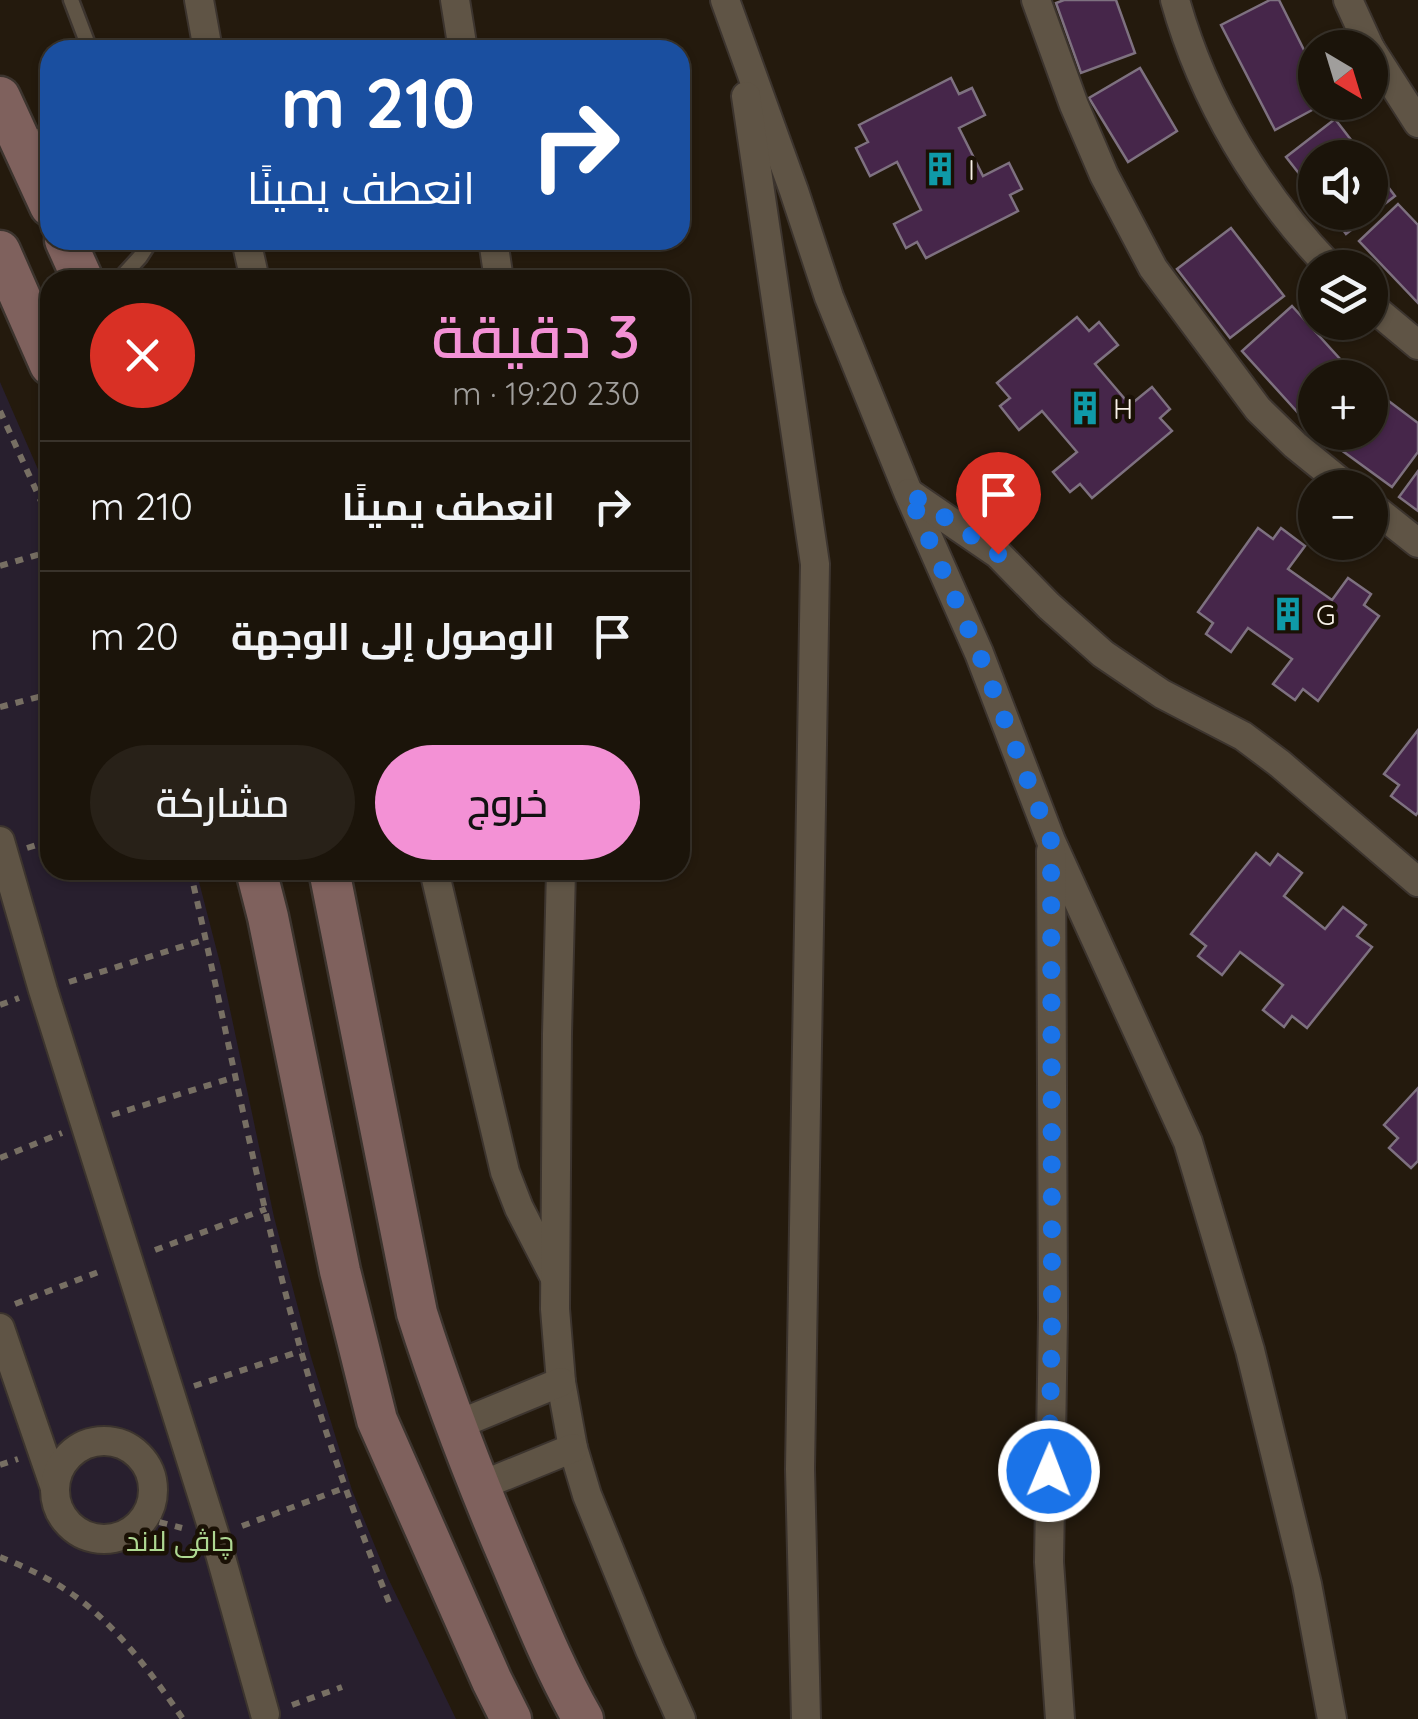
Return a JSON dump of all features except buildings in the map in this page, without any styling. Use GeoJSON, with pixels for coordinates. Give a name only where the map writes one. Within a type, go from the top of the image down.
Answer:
{"type":"FeatureCollection","features":[{"type":"Feature","properties":{"kind":"main road"},"geometry":{"type":"LineString","coordinates":[[0,96],[36,137]]}},
{"type":"Feature","properties":{"kind":"main road"},"geometry":{"type":"LineString","coordinates":[[0,251],[40,342]]}},
{"type":"Feature","properties":{"kind":"main road"},"geometry":{"type":"LineString","coordinates":[[259,880],[340,1271],[377,1420],[511,1719]]}},
{"type":"Feature","properties":{"kind":"main road"},"geometry":{"type":"LineString","coordinates":[[331,880],[417,1313],[480,1486],[550,1655],[583,1719]]}},
{"type":"Feature","properties":{"kind":"street"},"geometry":{"type":"LineString","coordinates":[[199,0],[206,40]]}},
{"type":"Feature","properties":{"kind":"street"},"geometry":{"type":"LineString","coordinates":[[455,0],[461,40]]}},
{"type":"Feature","properties":{"kind":"street"},"geometry":{"type":"LineString","coordinates":[[725,0],[829,297],[908,492],[979,653],[1051,841],[1188,1142],[1259,1386],[1307,1584],[1332,1719]]}},
{"type":"Feature","properties":{"kind":"street"},"geometry":{"type":"LineString","coordinates":[[1036,0],[1104,175],[1153,268],[1258,408],[1326,470]]}},
{"type":"Feature","properties":{"kind":"street"},"geometry":{"type":"LineString","coordinates":[[1175,0],[1185,36],[1222,118],[1265,189],[1314,250]]}},
{"type":"Feature","properties":{"kind":"street"},"geometry":{"type":"LineString","coordinates":[[1348,0],[1362,30]]}},
{"type":"Feature","properties":{"kind":"street"},"geometry":{"type":"LineString","coordinates":[[738,39],[815,564],[800,1470],[806,1719]]}},
{"type":"Feature","properties":{"kind":"street"},"geometry":{"type":"LineString","coordinates":[[1388,76],[1418,123]]}},
{"type":"Feature","properties":{"kind":"street"},"geometry":{"type":"LineString","coordinates":[[1388,320],[1418,345]]}},
{"type":"Feature","properties":{"kind":"street"},"geometry":{"type":"LineString","coordinates":[[908,492],[998,554],[1103,654],[1162,694],[1243,736],[1280,763],[1418,882]]}},
{"type":"Feature","properties":{"kind":"street"},"geometry":{"type":"LineString","coordinates":[[1388,520],[1418,543]]}},
{"type":"Feature","properties":{"kind":"street"},"geometry":{"type":"LineString","coordinates":[[0,841],[215,1536],[266,1714]]}},
{"type":"Feature","properties":{"kind":"street"},"geometry":{"type":"LineString","coordinates":[[1051,841],[1049,1562],[1060,1719]]}},
{"type":"Feature","properties":{"kind":"street"},"geometry":{"type":"LineString","coordinates":[[436,880],[505,1172],[556,1279]]}},
{"type":"Feature","properties":{"kind":"street"},"geometry":{"type":"LineString","coordinates":[[561,880],[556,1279],[560,1382],[587,1495],[680,1719]]}},
{"type":"Feature","properties":{"kind":"street"},"geometry":{"type":"LineString","coordinates":[[0,1328],[55,1488]]}},
{"type":"Feature","properties":{"kind":"street"},"geometry":{"type":"LineString","coordinates":[[457,1425],[560,1382]]}},
{"type":"Feature","properties":{"kind":"street"},"geometry":{"type":"LineString","coordinates":[[480,1486],[573,1448]]}},
{"type":"Feature","properties":{"kind":"lane"},"geometry":{"type":"LineString","coordinates":[[71,0],[86,40]]}},
{"type":"Feature","properties":{"kind":"lane"},"geometry":{"type":"LineString","coordinates":[[128,270],[145,250]]}},
{"type":"Feature","properties":{"kind":"path"},"geometry":{"type":"LineString","coordinates":[[0,411],[40,499]]}},
{"type":"Feature","properties":{"kind":"path"},"geometry":{"type":"LineString","coordinates":[[0,566],[40,554]]}},
{"type":"Feature","properties":{"kind":"path"},"geometry":{"type":"LineString","coordinates":[[0,707],[40,697]]}},
{"type":"Feature","properties":{"kind":"path"},"geometry":{"type":"LineString","coordinates":[[192,880],[301,1350],[344,1488],[388,1602]]}},
{"type":"Feature","properties":{"kind":"path"},"geometry":{"type":"LineString","coordinates":[[0,1005],[206,939]]}},
{"type":"Feature","properties":{"kind":"path"},"geometry":{"type":"LineString","coordinates":[[169,1394],[301,1350]]}},
{"type":"Feature","properties":{"kind":"path"},"geometry":{"type":"LineString","coordinates":[[215,1536],[344,1488]]}},
{"type":"Feature","properties":{"kind":"path"},"geometry":{"type":"LineString","coordinates":[[0,1557],[70,1592],[98,1616],[140,1661],[183,1719]]}},
{"type":"Feature","properties":{"kind":"shaded area","name":"چاڤی لاند"},"geometry":{"type":"Polygon","coordinates":[[[0,382],[40,474],[40,880],[199,880],[274,1217],[311,1357],[352,1490],[388,1578],[456,1719],[0,1719],[0,382]]]}},
{"type":"Feature","properties":{"kind":"place","name":"I"},"geometry":{"type":"Point","coordinates":[940,169]}},
{"type":"Feature","properties":{"kind":"place","name":"H"},"geometry":{"type":"Point","coordinates":[1085,408]}},
{"type":"Feature","properties":{"kind":"place","name":"G"},"geometry":{"type":"Point","coordinates":[1288,614]}},
{"type":"Feature","properties":{"kind":"route"},"geometry":{"type":"LineString","coordinates":[[998,554],[908,492],[979,653],[1051,841],[1049,1471]]}}]}
